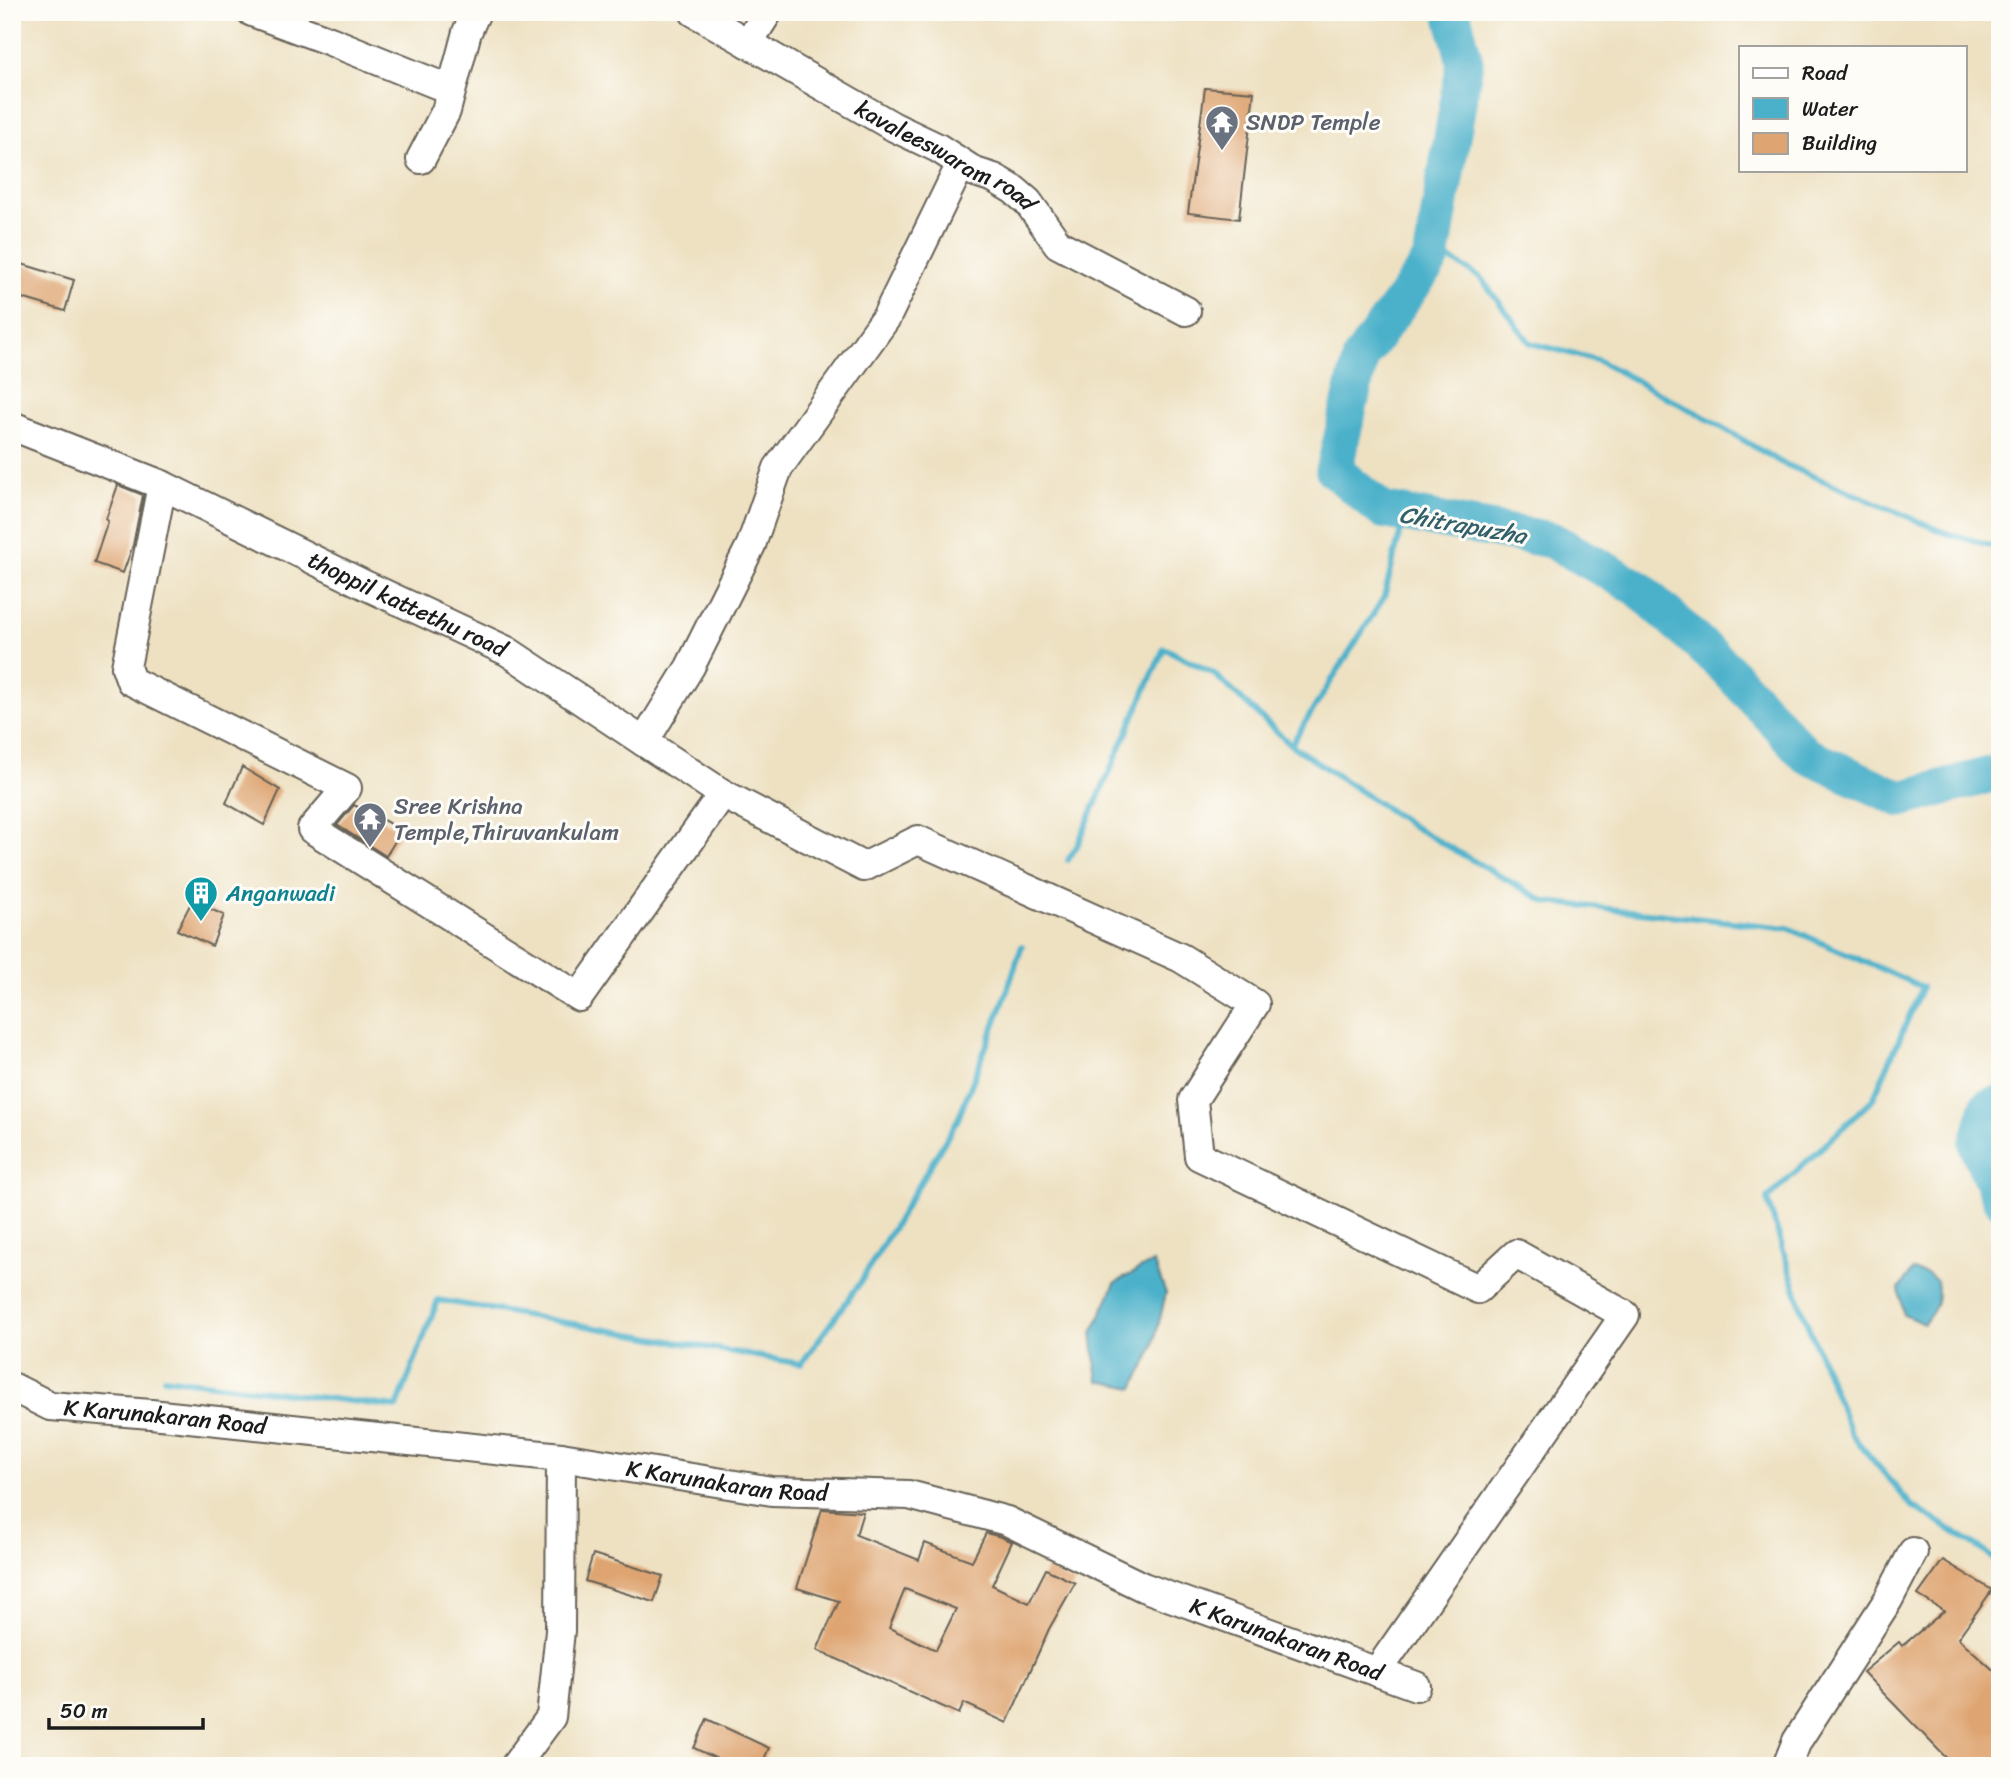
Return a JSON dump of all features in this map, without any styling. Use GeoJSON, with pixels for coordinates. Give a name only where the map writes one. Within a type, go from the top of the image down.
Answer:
{"type":"FeatureCollection","features":[{"type":"Feature","properties":{"kind":"street"},"geometry":{"type":"LineString","coordinates":[[252,12],[451,90]]}},
{"type":"Feature","properties":{"kind":"street"},"geometry":{"type":"LineString","coordinates":[[421,159],[446,111],[467,32],[476,12]]}},
{"type":"Feature","properties":{"kind":"street","name":"kavaleeswaram road"},"geometry":{"type":"LineString","coordinates":[[694,12],[894,127],[938,148],[975,172],[994,178],[1014,190],[1028,202],[1058,244],[1186,311]]}},
{"type":"Feature","properties":{"kind":"street"},"geometry":{"type":"LineString","coordinates":[[748,43],[768,12]]}},
{"type":"Feature","properties":{"kind":"street"},"geometry":{"type":"LineString","coordinates":[[644,742],[690,667],[751,545],[778,468],[886,318],[961,164]]}},
{"type":"Feature","properties":{"kind":"street","name":"thoppil kattethu road"},"geometry":{"type":"LineString","coordinates":[[12,426],[162,485],[367,586],[507,651],[723,794],[864,867],[918,840],[1181,958],[1255,1004],[1194,1100],[1199,1156],[1478,1289],[1516,1254],[1625,1315],[1377,1672]]}},
{"type":"Feature","properties":{"kind":"street"},"geometry":{"type":"LineString","coordinates":[[162,485],[126,667],[131,681],[347,788],[312,829],[579,997],[723,794]]}},
{"type":"Feature","properties":{"kind":"street","name":"K Karunakaran Road"},"geometry":{"type":"LineString","coordinates":[[12,1387],[50,1406],[561,1457],[772,1491],[909,1495],[1007,1521],[1143,1587],[1416,1686]]}},
{"type":"Feature","properties":{"kind":"street"},"geometry":{"type":"LineString","coordinates":[[515,1766],[551,1717],[560,1631],[561,1457]]}},
{"type":"Feature","properties":{"kind":"street"},"geometry":{"type":"LineString","coordinates":[[1787,1766],[1797,1741],[1888,1600],[1913,1552]]}},
{"type":"Feature","properties":{"kind":"water"},"geometry":{"type":"Polygon","coordinates":[[[1153,1262],[1166,1293],[1153,1348],[1134,1388],[1098,1381],[1092,1334],[1115,1283],[1153,1262]]]}},
{"type":"Feature","properties":{"kind":"water"},"geometry":{"type":"Polygon","coordinates":[[[1913,1270],[1927,1274],[1937,1281],[1937,1304],[1924,1324],[1904,1315],[1899,1289],[1913,1270]]]}},
{"type":"Feature","properties":{"kind":"building","name":"SNDP Temple"},"geometry":{"type":"Polygon","coordinates":[[[1205,88],[1254,92],[1239,219],[1188,213],[1205,88]]]}},
{"type":"Feature","properties":{"kind":"building"},"geometry":{"type":"Polygon","coordinates":[[[12,261],[74,280],[65,311],[12,295],[12,261]]]}},
{"type":"Feature","properties":{"kind":"building"},"geometry":{"type":"Polygon","coordinates":[[[118,485],[143,495],[133,545],[123,573],[94,563],[118,485]]]}},
{"type":"Feature","properties":{"kind":"building"},"geometry":{"type":"Polygon","coordinates":[[[242,767],[280,790],[264,825],[226,803],[242,767]]]}},
{"type":"Feature","properties":{"kind":"building"},"geometry":{"type":"Polygon","coordinates":[[[354,805],[402,830],[386,856],[337,825],[354,805]]]}},
{"type":"Feature","properties":{"kind":"building","name":"Anganwadi"},"geometry":{"type":"Polygon","coordinates":[[[192,901],[224,915],[212,946],[177,930],[192,901]]]}},
{"type":"Feature","properties":{"kind":"building"},"geometry":{"type":"Polygon","coordinates":[[[822,1509],[863,1512],[856,1535],[919,1560],[925,1543],[972,1561],[986,1533],[1001,1537],[1012,1542],[992,1585],[1029,1603],[1046,1569],[1075,1583],[1049,1629],[1007,1723],[964,1703],[959,1714],[817,1650],[839,1601],[797,1588],[822,1509]],[[905,1589],[889,1628],[936,1650],[956,1609],[905,1589]]]}},
{"type":"Feature","properties":{"kind":"building"},"geometry":{"type":"Polygon","coordinates":[[[593,1554],[663,1576],[654,1602],[585,1581],[593,1554]]]}},
{"type":"Feature","properties":{"kind":"building"},"geometry":{"type":"Polygon","coordinates":[[[1943,1560],[1992,1590],[1958,1638],[2000,1676],[2000,1766],[1954,1766],[1863,1672],[1899,1642],[1902,1646],[1944,1611],[1918,1595],[1943,1560]]]}},
{"type":"Feature","properties":{"kind":"building"},"geometry":{"type":"Polygon","coordinates":[[[707,1719],[769,1748],[761,1766],[732,1766],[694,1748],[707,1719]]]}},
{"type":"Feature","properties":{"kind":"waterway","name":"Chitrapuzha"},"geometry":{"type":"LineString","coordinates":[[1452,12],[1465,62],[1431,260],[1361,357],[1334,470],[1382,510],[1551,540],[1638,588],[1725,667],[1806,755],[1901,799],[2000,772]]}},
{"type":"Feature","properties":{"kind":"waterway"},"geometry":{"type":"LineString","coordinates":[[1433,249],[1480,277],[1530,343],[1597,360],[1708,419],[1780,462],[1946,533],[2000,548]]}},
{"type":"Feature","properties":{"kind":"waterway"},"geometry":{"type":"LineString","coordinates":[[1405,514],[1384,597],[1291,745],[1414,827],[1546,902],[1788,928],[1922,987],[1873,1099],[1767,1199],[1803,1313],[1851,1434],[1911,1505],[1984,1551],[2000,1565]]}},
{"type":"Feature","properties":{"kind":"waterway"},"geometry":{"type":"LineString","coordinates":[[1068,860],[1077,846],[1164,648],[1213,673],[1291,745]]}},
{"type":"Feature","properties":{"kind":"waterway"},"geometry":{"type":"LineString","coordinates":[[164,1378],[397,1407],[438,1300],[801,1364],[860,1283],[958,1119],[1022,946]]}},
{"type":"Feature","properties":{"kind":"waterway","name":"Chitrapuzha"},"geometry":{"type":"LineString","coordinates":[[2000,1103],[1988,1107],[1977,1145],[2000,1199]]}},
{"type":"Feature","properties":{"kind":"place","name":"SNDP Temple"},"geometry":{"type":"Point","coordinates":[1222,152]}},
{"type":"Feature","properties":{"kind":"place","name":"Sree Krishna Temple,Thiruvankulam"},"geometry":{"type":"Point","coordinates":[370,849]}},
{"type":"Feature","properties":{"kind":"place","name":"Anganwadi"},"geometry":{"type":"Point","coordinates":[201,923]}}]}
